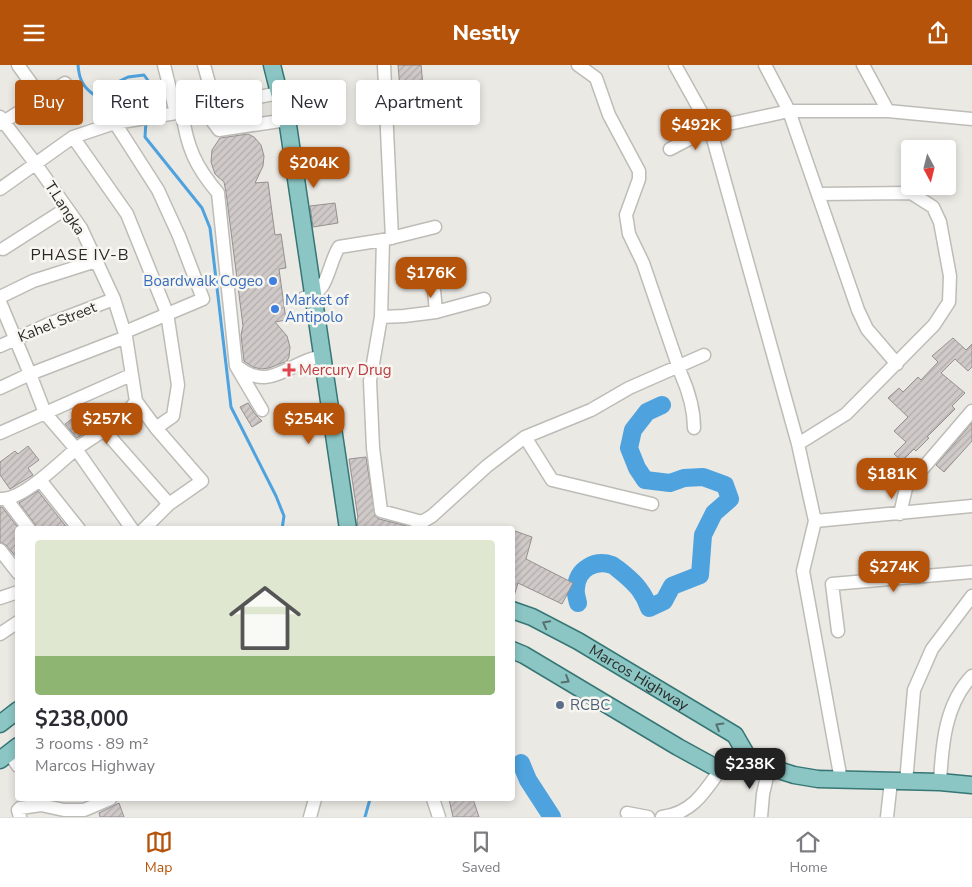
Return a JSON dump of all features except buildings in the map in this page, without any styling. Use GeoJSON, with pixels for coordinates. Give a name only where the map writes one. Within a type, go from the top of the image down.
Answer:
{"type":"FeatureCollection","features":[{"type":"Feature","properties":{"kind":"main road"},"geometry":{"type":"LineString","coordinates":[[272,65],[276,80]]}},
{"type":"Feature","properties":{"kind":"main road"},"geometry":{"type":"LineString","coordinates":[[284,125],[317,357],[336,526]]}},
{"type":"Feature","properties":{"kind":"main road"},"geometry":{"type":"LineString","coordinates":[[317,357],[347,526]]}},
{"type":"Feature","properties":{"kind":"main road","name":"Marcos Highway"},"geometry":{"type":"LineString","coordinates":[[515,611],[532,617],[578,641],[736,735],[750,761]]}},
{"type":"Feature","properties":{"kind":"main road"},"geometry":{"type":"LineString","coordinates":[[515,651],[720,770],[750,761],[769,768],[810,778],[940,782],[972,785]]}},
{"type":"Feature","properties":{"kind":"main road"},"geometry":{"type":"LineString","coordinates":[[0,724],[15,712]]}},
{"type":"Feature","properties":{"kind":"street"},"geometry":{"type":"LineString","coordinates":[[18,65],[29,80]]}},
{"type":"Feature","properties":{"kind":"street"},"geometry":{"type":"LineString","coordinates":[[164,65],[176,103]]}},
{"type":"Feature","properties":{"kind":"street"},"geometry":{"type":"LineString","coordinates":[[204,65],[207,80]]}},
{"type":"Feature","properties":{"kind":"street"},"geometry":{"type":"LineString","coordinates":[[384,65],[384,80]]}},
{"type":"Feature","properties":{"kind":"street"},"geometry":{"type":"LineString","coordinates":[[578,65],[596,78],[609,115],[639,171],[639,179],[626,215],[629,234],[643,263],[691,399],[694,411],[694,428]]}},
{"type":"Feature","properties":{"kind":"street"},"geometry":{"type":"LineString","coordinates":[[675,65],[710,128],[798,444],[815,521],[803,571],[840,780]]}},
{"type":"Feature","properties":{"kind":"street"},"geometry":{"type":"LineString","coordinates":[[765,65],[788,111],[819,194],[858,311],[867,329],[897,364]]}},
{"type":"Feature","properties":{"kind":"street"},"geometry":{"type":"LineString","coordinates":[[863,65],[888,111]]}},
{"type":"Feature","properties":{"kind":"street"},"geometry":{"type":"LineString","coordinates":[[670,149],[710,128],[788,111],[888,111],[972,119]]}},
{"type":"Feature","properties":{"kind":"street"},"geometry":{"type":"LineString","coordinates":[[1,121],[15,113]]}},
{"type":"Feature","properties":{"kind":"street","name":"T.Langka"},"geometry":{"type":"LineString","coordinates":[[1,121],[35,163],[81,229],[114,299],[125,334],[136,401]]}},
{"type":"Feature","properties":{"kind":"street"},"geometry":{"type":"LineString","coordinates":[[0,189],[73,137],[109,125]]}},
{"type":"Feature","properties":{"kind":"street"},"geometry":{"type":"LineString","coordinates":[[0,389],[30,374],[125,334],[167,313],[203,299],[179,236],[158,191],[116,125]]}},
{"type":"Feature","properties":{"kind":"street"},"geometry":{"type":"LineString","coordinates":[[182,125],[195,161],[218,193],[236,366],[262,410]]}},
{"type":"Feature","properties":{"kind":"street"},"geometry":{"type":"LineString","coordinates":[[215,125],[219,130],[251,125]]}},
{"type":"Feature","properties":{"kind":"street"},"geometry":{"type":"LineString","coordinates":[[385,125],[387,239],[381,317],[370,381],[373,448],[381,511],[419,525],[432,516],[487,466],[525,437],[591,410],[629,388],[704,355]]}},
{"type":"Feature","properties":{"kind":"street"},"geometry":{"type":"LineString","coordinates":[[73,137],[128,214],[167,313],[178,385],[173,416],[156,428]]}},
{"type":"Feature","properties":{"kind":"street"},"geometry":{"type":"LineString","coordinates":[[798,444],[846,414],[934,325],[949,302],[950,276],[940,222],[933,207],[911,193],[819,194]]}},
{"type":"Feature","properties":{"kind":"street"},"geometry":{"type":"LineString","coordinates":[[3,249],[67,208]]}},
{"type":"Feature","properties":{"kind":"street"},"geometry":{"type":"LineString","coordinates":[[309,298],[324,285],[339,247],[387,239],[435,227]]}},
{"type":"Feature","properties":{"kind":"street"},"geometry":{"type":"LineString","coordinates":[[0,297],[33,281],[96,261]]}},
{"type":"Feature","properties":{"kind":"street"},"geometry":{"type":"LineString","coordinates":[[432,267],[436,312]]}},
{"type":"Feature","properties":{"kind":"street","name":"Kahel Street"},"geometry":{"type":"LineString","coordinates":[[0,346],[50,323],[114,299]]}},
{"type":"Feature","properties":{"kind":"street"},"geometry":{"type":"LineString","coordinates":[[381,317],[436,312],[484,299]]}},
{"type":"Feature","properties":{"kind":"street"},"geometry":{"type":"LineString","coordinates":[[0,302],[45,413],[76,449],[130,526]]}},
{"type":"Feature","properties":{"kind":"street"},"geometry":{"type":"LineString","coordinates":[[236,366],[249,375],[264,378],[317,357]]}},
{"type":"Feature","properties":{"kind":"street"},"geometry":{"type":"LineString","coordinates":[[0,433],[131,375]]}},
{"type":"Feature","properties":{"kind":"street"},"geometry":{"type":"LineString","coordinates":[[26,526],[4,500],[40,481],[76,449],[130,410],[136,401],[156,428],[202,481],[169,504],[147,526]]}},
{"type":"Feature","properties":{"kind":"street"},"geometry":{"type":"LineString","coordinates":[[900,514],[906,488],[972,411]]}},
{"type":"Feature","properties":{"kind":"street"},"geometry":{"type":"LineString","coordinates":[[104,430],[169,504]]}},
{"type":"Feature","properties":{"kind":"street"},"geometry":{"type":"LineString","coordinates":[[525,437],[552,480],[652,504]]}},
{"type":"Feature","properties":{"kind":"street"},"geometry":{"type":"LineString","coordinates":[[40,481],[77,526]]}},
{"type":"Feature","properties":{"kind":"street"},"geometry":{"type":"LineString","coordinates":[[815,521],[972,506]]}},
{"type":"Feature","properties":{"kind":"street"},"geometry":{"type":"LineString","coordinates":[[2,556],[15,570]]}},
{"type":"Feature","properties":{"kind":"street"},"geometry":{"type":"LineString","coordinates":[[838,631],[832,584],[972,572]]}},
{"type":"Feature","properties":{"kind":"street"},"geometry":{"type":"LineString","coordinates":[[0,598],[15,593]]}},
{"type":"Feature","properties":{"kind":"street"},"geometry":{"type":"LineString","coordinates":[[887,817],[899,781],[914,691],[932,649],[972,596]]}},
{"type":"Feature","properties":{"kind":"street"},"geometry":{"type":"LineString","coordinates":[[0,634],[15,624]]}},
{"type":"Feature","properties":{"kind":"street"},"geometry":{"type":"LineString","coordinates":[[940,782],[948,714],[972,676]]}},
{"type":"Feature","properties":{"kind":"street"},"geometry":{"type":"LineString","coordinates":[[761,817],[763,795],[769,768]]}},
{"type":"Feature","properties":{"kind":"street"},"geometry":{"type":"LineString","coordinates":[[662,817],[692,806],[720,770]]}},
{"type":"Feature","properties":{"kind":"street"},"geometry":{"type":"LineString","coordinates":[[20,817],[18,810],[20,808],[39,802],[64,810],[84,810],[105,801]]}},
{"type":"Feature","properties":{"kind":"street"},"geometry":{"type":"LineString","coordinates":[[310,817],[314,801]]}},
{"type":"Feature","properties":{"kind":"street"},"geometry":{"type":"LineString","coordinates":[[434,801],[439,817]]}},
{"type":"Feature","properties":{"kind":"street"},"geometry":{"type":"LineString","coordinates":[[627,813],[648,817]]}},
{"type":"Feature","properties":{"kind":"waterway"},"geometry":{"type":"LineString","coordinates":[[78,65],[82,81],[93,94]]}},
{"type":"Feature","properties":{"kind":"waterway"},"geometry":{"type":"LineString","coordinates":[[122,80],[128,77],[144,75],[148,80]]}},
{"type":"Feature","properties":{"kind":"waterway"},"geometry":{"type":"LineString","coordinates":[[146,125],[145,137],[202,208],[210,228],[231,407],[276,496],[284,516],[282,526]]}},
{"type":"Feature","properties":{"kind":"waterway"},"geometry":{"type":"LineString","coordinates":[[578,603],[577,581],[583,571],[599,563],[612,565],[628,578],[639,589],[649,608],[664,601],[672,586],[700,575],[703,535],[714,513],[730,499],[725,485],[703,477],[684,478],[670,483],[645,480],[637,468],[629,448],[633,430],[647,412],[662,405]]}},
{"type":"Feature","properties":{"kind":"waterway"},"geometry":{"type":"LineString","coordinates":[[521,763],[528,780],[552,817]]}},
{"type":"Feature","properties":{"kind":"waterway"},"geometry":{"type":"LineString","coordinates":[[365,817],[369,801]]}},
{"type":"Feature","properties":{"kind":"place","name":"Boardwalk Cogeo"},"geometry":{"type":"Point","coordinates":[273,281]}},
{"type":"Feature","properties":{"kind":"place","name":"Market of Antipolo"},"geometry":{"type":"Point","coordinates":[275,309]}},
{"type":"Feature","properties":{"kind":"place","name":"Mercury Drug"},"geometry":{"type":"Point","coordinates":[289,370]}},
{"type":"Feature","properties":{"kind":"place","name":"RCBC"},"geometry":{"type":"Point","coordinates":[560,705]}},
{"type":"Feature","properties":{"kind":"district","name":"PHASE IV-B"},"geometry":{"type":"Point","coordinates":[80,255]}}]}
